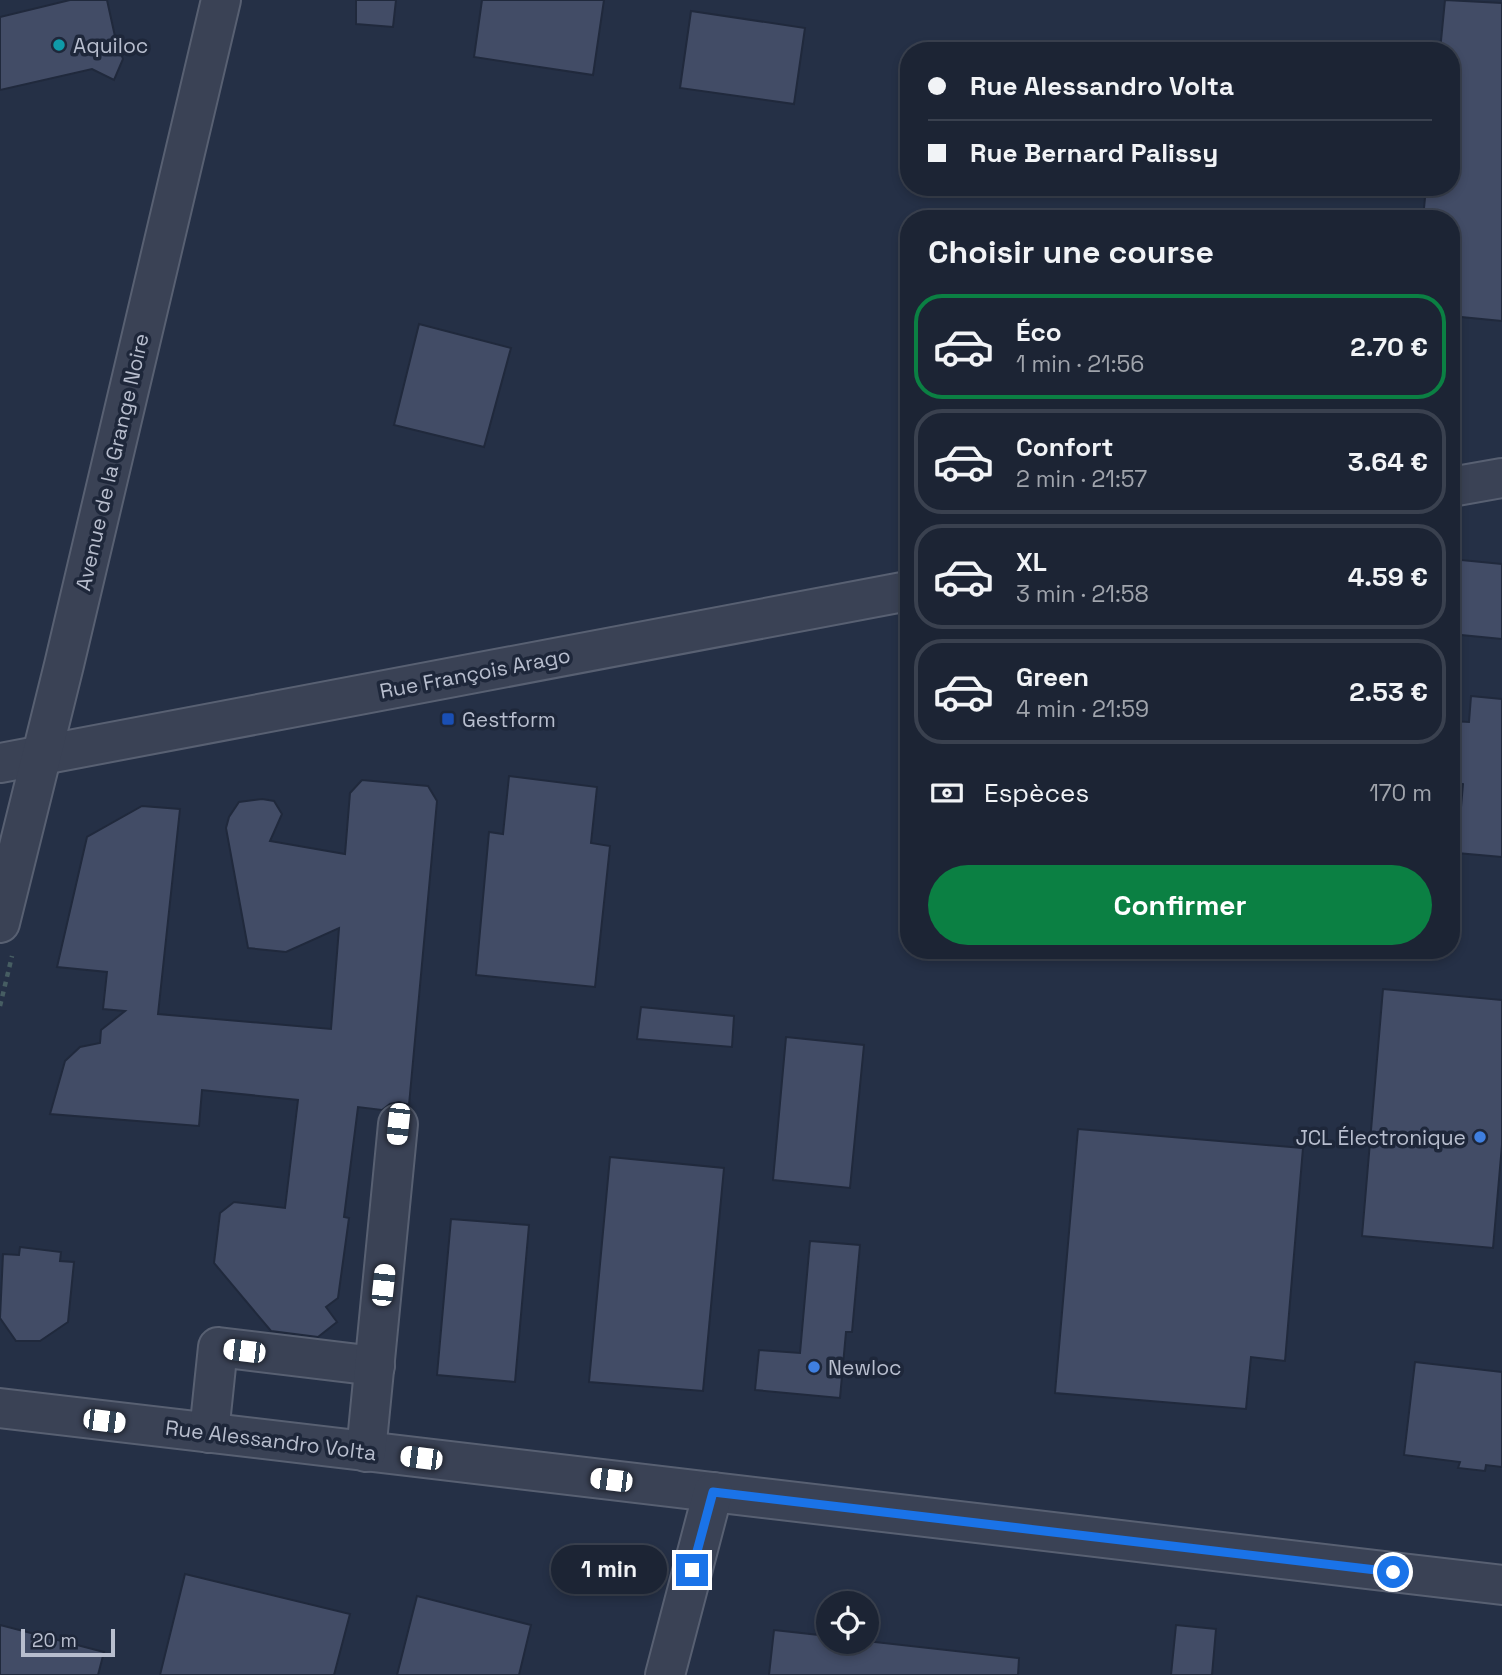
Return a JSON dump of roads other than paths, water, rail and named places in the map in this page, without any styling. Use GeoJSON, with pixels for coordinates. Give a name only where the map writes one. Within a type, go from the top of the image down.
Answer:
{"type":"FeatureCollection","features":[{"type":"Feature","properties":{"kind":"street","name":"Avenue de la Grange Noire"},"geometry":{"type":"LineString","coordinates":[[0,923],[220,0]]}},
{"type":"Feature","properties":{"kind":"street"},"geometry":{"type":"LineString","coordinates":[[1460,485],[1502,478]]}},
{"type":"Feature","properties":{"kind":"street","name":"Rue François Arago"},"geometry":{"type":"LineString","coordinates":[[0,763],[900,593]]}},
{"type":"Feature","properties":{"kind":"street"},"geometry":{"type":"LineString","coordinates":[[366,1452],[398,1124]]}},
{"type":"Feature","properties":{"kind":"street"},"geometry":{"type":"LineString","coordinates":[[209,1433],[218,1348],[375,1366]]}},
{"type":"Feature","properties":{"kind":"street","name":"Rue Alessandro Volta"},"geometry":{"type":"LineString","coordinates":[[0,1408],[1502,1584]]}},
{"type":"Feature","properties":{"kind":"street"},"geometry":{"type":"LineString","coordinates":[[665,1675],[713,1492]]}},
{"type":"Feature","properties":{"kind":"place","name":"Aquiloc"},"geometry":{"type":"Point","coordinates":[59,45]}},
{"type":"Feature","properties":{"kind":"place","name":"Gestform"},"geometry":{"type":"Point","coordinates":[448,719]}},
{"type":"Feature","properties":{"kind":"place","name":"JCL Électronique"},"geometry":{"type":"Point","coordinates":[1480,1137]}},
{"type":"Feature","properties":{"kind":"place","name":"Newloc"},"geometry":{"type":"Point","coordinates":[814,1367]}}]}
